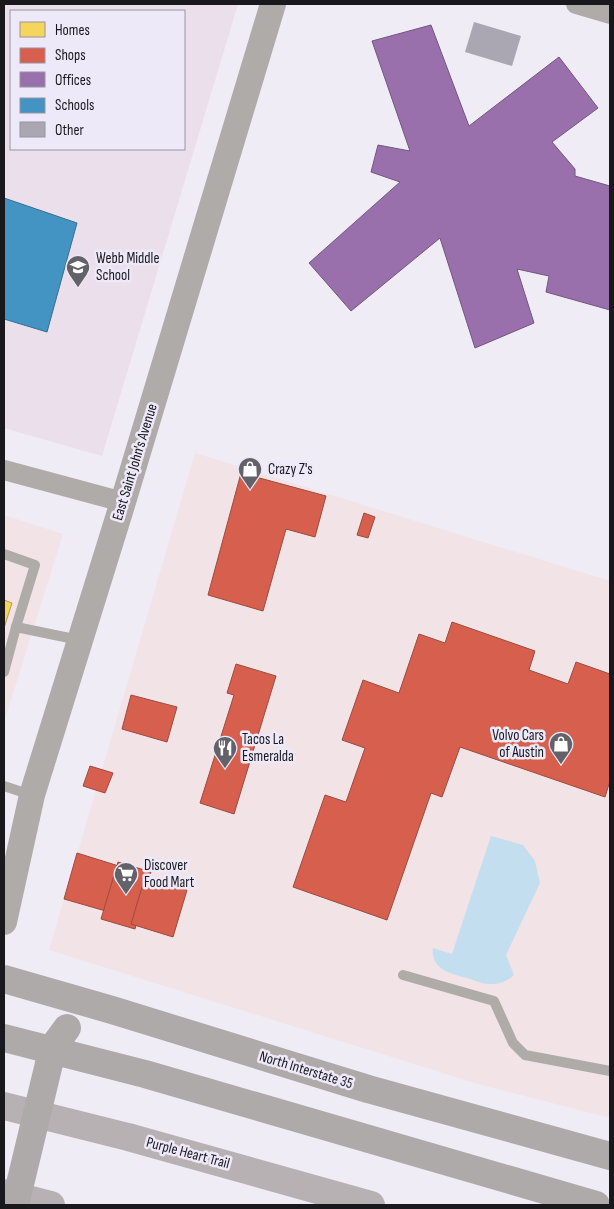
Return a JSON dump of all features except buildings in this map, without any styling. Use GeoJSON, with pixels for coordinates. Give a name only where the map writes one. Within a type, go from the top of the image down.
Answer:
{"type":"FeatureCollection","features":[{"type":"Feature","properties":{"kind":"highway","name":"Purple Heart Trail"},"geometry":{"type":"LineString","coordinates":[[4,1106],[128,1137],[371,1205]]}},
{"type":"Feature","properties":{"kind":"highway"},"geometry":{"type":"LineString","coordinates":[[4,1193],[51,1205]]}},
{"type":"Feature","properties":{"kind":"main road","name":"North Interstate 35"},"geometry":{"type":"LineString","coordinates":[[4,979],[112,1010],[368,1089],[610,1156]]}},
{"type":"Feature","properties":{"kind":"main road"},"geometry":{"type":"LineString","coordinates":[[15,1205],[53,1047],[67,1028],[112,1010]]}},
{"type":"Feature","properties":{"kind":"main road"},"geometry":{"type":"LineString","coordinates":[[4,1038],[145,1074],[596,1205]]}},
{"type":"Feature","properties":{"kind":"street","name":"East Saint John's Avenue"},"geometry":{"type":"LineString","coordinates":[[4,922],[32,795],[123,502],[272,4]]}},
{"type":"Feature","properties":{"kind":"street"},"geometry":{"type":"LineString","coordinates":[[576,4],[610,14]]}},
{"type":"Feature","properties":{"kind":"street"},"geometry":{"type":"LineString","coordinates":[[4,470],[123,502]]}},
{"type":"Feature","properties":{"kind":"lane"},"geometry":{"type":"LineString","coordinates":[[4,554],[35,565],[4,672]]}},
{"type":"Feature","properties":{"kind":"lane"},"geometry":{"type":"LineString","coordinates":[[16,627],[80,640]]}},
{"type":"Feature","properties":{"kind":"lane"},"geometry":{"type":"LineString","coordinates":[[4,786],[32,795]]}},
{"type":"Feature","properties":{"kind":"lane"},"geometry":{"type":"LineString","coordinates":[[403,975],[494,1001],[512,1043],[525,1055],[610,1072]]}},
{"type":"Feature","properties":{"kind":"shaded area","name":"Webb Middle School"},"geometry":{"type":"Polygon","coordinates":[[[4,4],[238,4],[102,456],[4,428],[4,4]]]}},
{"type":"Feature","properties":{"kind":"shaded area"},"geometry":{"type":"Polygon","coordinates":[[[195,453],[610,581],[610,1118],[478,1084],[49,950],[195,453]]]}},
{"type":"Feature","properties":{"kind":"shaded area"},"geometry":{"type":"Polygon","coordinates":[[[4,515],[63,534],[4,722],[4,515]]]}},
{"type":"Feature","properties":{"kind":"water"},"geometry":{"type":"Polygon","coordinates":[[[491,836],[523,845],[535,861],[540,883],[506,955],[514,975],[496,984],[487,984],[450,973],[439,967],[433,956],[433,948],[452,954],[491,836]]]}},
{"type":"Feature","properties":{"kind":"place","name":"Webb Middle School"},"geometry":{"type":"Point","coordinates":[78,288]}},
{"type":"Feature","properties":{"kind":"place","name":"Crazy Z's"},"geometry":{"type":"Point","coordinates":[250,490]}},
{"type":"Feature","properties":{"kind":"place","name":"Volvo Cars of Austin"},"geometry":{"type":"Point","coordinates":[561,765]}},
{"type":"Feature","properties":{"kind":"place","name":"Tacos La Esmeralda"},"geometry":{"type":"Point","coordinates":[225,769]}},
{"type":"Feature","properties":{"kind":"place","name":"Discover Food Mart"},"geometry":{"type":"Point","coordinates":[126,895]}}]}
